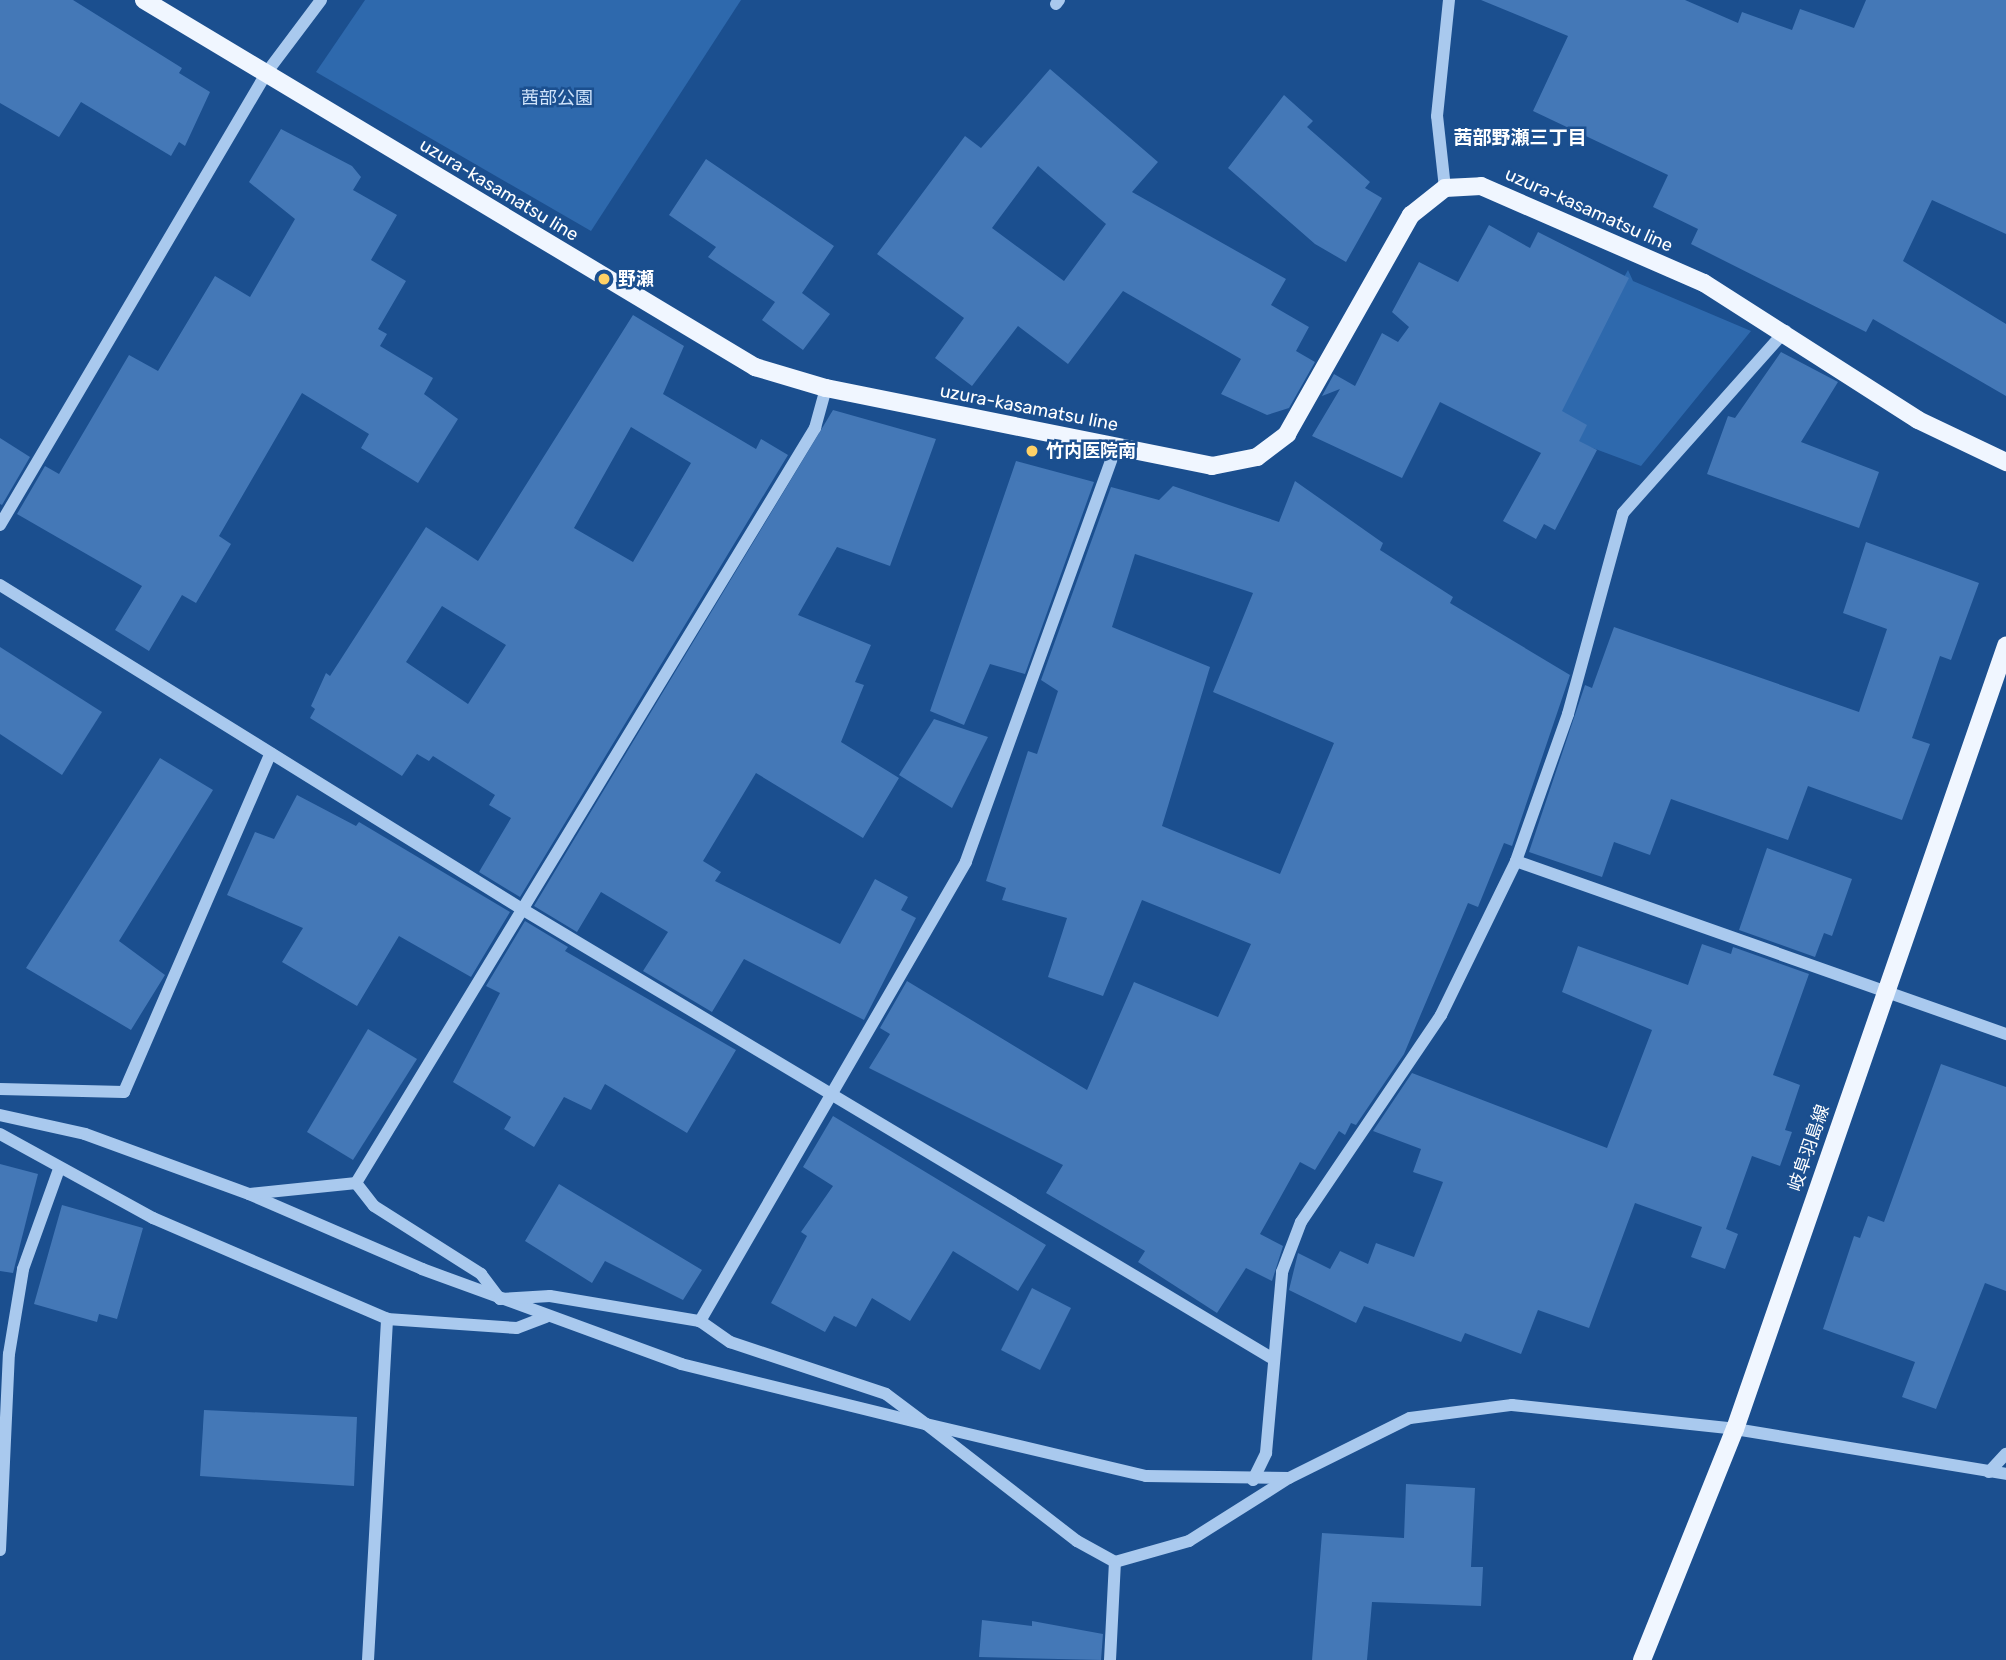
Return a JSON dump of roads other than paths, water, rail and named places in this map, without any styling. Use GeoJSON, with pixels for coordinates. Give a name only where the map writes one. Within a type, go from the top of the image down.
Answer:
{"type":"FeatureCollection","features":[{"type":"Feature","properties":{"kind":"main road","name":"uzura-kasamatsu line"},"geometry":{"type":"LineString","coordinates":[[144,0],[755,367],[826,388],[1212,466],[1257,457],[1287,434],[1411,215],[1445,188],[1481,186],[1704,283],[1785,331],[1918,420],[2006,462]]}},
{"type":"Feature","properties":{"kind":"main road","name":"岐阜羽島線"},"geometry":{"type":"LineString","coordinates":[[1642,1660],[1735,1429],[2006,646]]}},
{"type":"Feature","properties":{"kind":"street"},"geometry":{"type":"LineString","coordinates":[[0,524],[267,72],[321,0]]}},
{"type":"Feature","properties":{"kind":"street"},"geometry":{"type":"LineString","coordinates":[[1445,188],[1437,116],[1450,0]]}},
{"type":"Feature","properties":{"kind":"street"},"geometry":{"type":"LineString","coordinates":[[1252,1480],[1266,1453],[1270,1357],[1282,1272],[1301,1222],[1441,1015],[1516,861],[1568,714],[1623,513],[1785,331]]}},
{"type":"Feature","properties":{"kind":"street"},"geometry":{"type":"LineString","coordinates":[[356,1183],[815,428],[826,388]]}},
{"type":"Feature","properties":{"kind":"street"},"geometry":{"type":"LineString","coordinates":[[700,1321],[966,862],[1116,447]]}},
{"type":"Feature","properties":{"kind":"street"},"geometry":{"type":"LineString","coordinates":[[0,585],[522,909],[833,1091],[1270,1357]]}},
{"type":"Feature","properties":{"kind":"street"},"geometry":{"type":"LineString","coordinates":[[0,1089],[124,1092],[271,753]]}},
{"type":"Feature","properties":{"kind":"street"},"geometry":{"type":"LineString","coordinates":[[1516,861],[2006,1034]]}},
{"type":"Feature","properties":{"kind":"street"},"geometry":{"type":"LineString","coordinates":[[0,1115],[85,1134],[250,1194],[500,1299],[681,1364],[926,1423],[1063,1462],[1146,1476],[1252,1480],[1289,1478]]}},
{"type":"Feature","properties":{"kind":"street"},"geometry":{"type":"LineString","coordinates":[[0,1134],[58,1169],[153,1218],[387,1319],[517,1328],[546,1317]]}},
{"type":"Feature","properties":{"kind":"street"},"geometry":{"type":"LineString","coordinates":[[0,1550],[9,1354],[23,1269],[58,1169]]}},
{"type":"Feature","properties":{"kind":"street"},"geometry":{"type":"LineString","coordinates":[[250,1194],[356,1183]]}},
{"type":"Feature","properties":{"kind":"street"},"geometry":{"type":"LineString","coordinates":[[356,1183],[374,1206],[481,1274],[500,1299]]}},
{"type":"Feature","properties":{"kind":"street"},"geometry":{"type":"LineString","coordinates":[[500,1299],[550,1296],[700,1321],[730,1342],[886,1394],[1077,1541],[1115,1562],[1189,1541],[1289,1478],[1410,1418],[1512,1405],[1735,1429],[2006,1474]]}},
{"type":"Feature","properties":{"kind":"street"},"geometry":{"type":"LineString","coordinates":[[369,1660],[387,1319]]}},
{"type":"Feature","properties":{"kind":"street"},"geometry":{"type":"LineString","coordinates":[[1989,1472],[2006,1454]]}},
{"type":"Feature","properties":{"kind":"street"},"geometry":{"type":"LineString","coordinates":[[1110,1660],[1115,1562]]}},
{"type":"Feature","properties":{"kind":"place","name":"野瀬"},"geometry":{"type":"Point","coordinates":[604,279]}},
{"type":"Feature","properties":{"kind":"place","name":"竹内医院南"},"geometry":{"type":"Point","coordinates":[1032,451]}},
{"type":"Feature","properties":{"kind":"district","name":"茜部野瀬三丁目"},"geometry":{"type":"Point","coordinates":[1520,138]}},
{"type":"Feature","properties":{"kind":"park label","name":"茜部公園"},"geometry":{"type":"Point","coordinates":[557,98]}}]}
